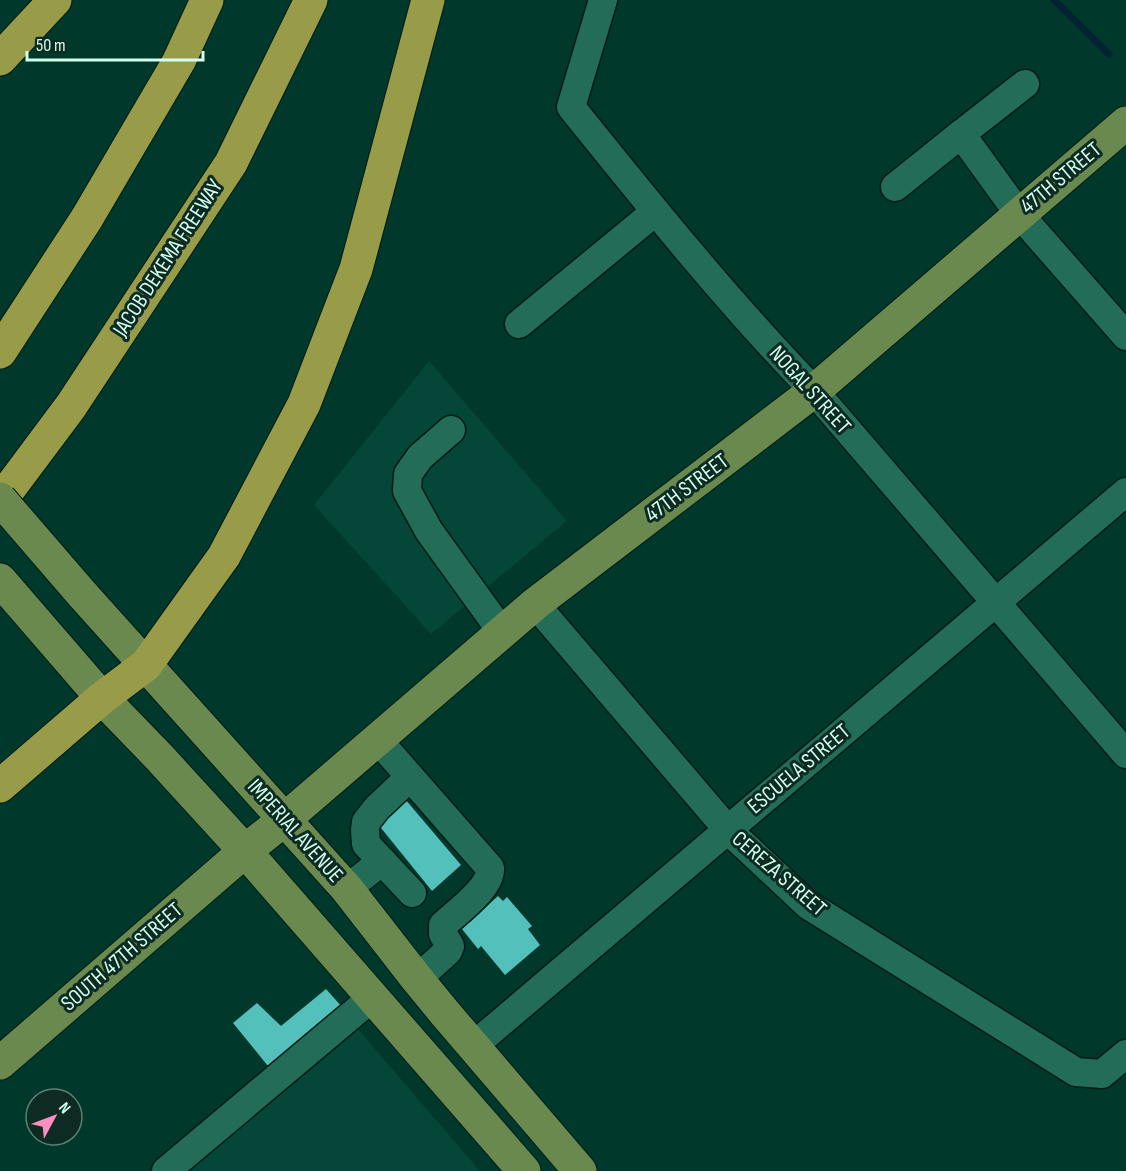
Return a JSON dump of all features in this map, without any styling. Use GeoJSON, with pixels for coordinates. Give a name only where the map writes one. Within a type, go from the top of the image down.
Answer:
{"type":"FeatureCollection","features":[{"type":"Feature","properties":{"kind":"highway"},"geometry":{"type":"LineString","coordinates":[[0,59],[55,0]]}},
{"type":"Feature","properties":{"kind":"highway"},"geometry":{"type":"LineString","coordinates":[[0,352],[87,218],[179,61],[207,0]]}},
{"type":"Feature","properties":{"kind":"highway","name":"JACOB DEKEMA FREEWAY"},"geometry":{"type":"LineString","coordinates":[[0,500],[71,406],[231,163],[311,0]]}},
{"type":"Feature","properties":{"kind":"highway"},"geometry":{"type":"LineString","coordinates":[[0,786],[102,698],[146,665],[224,556],[304,404],[356,270],[428,0]]}},
{"type":"Feature","properties":{"kind":"main road","name":"47TH STREET"},"geometry":{"type":"LineString","coordinates":[[245,851],[535,604],[814,391],[1126,123]]}},
{"type":"Feature","properties":{"kind":"main road","name":"IMPERIAL AVENUE"},"geometry":{"type":"LineString","coordinates":[[0,500],[348,889],[472,1047],[580,1171]]}},
{"type":"Feature","properties":{"kind":"main road"},"geometry":{"type":"LineString","coordinates":[[0,580],[102,698],[245,851],[524,1171]]}},
{"type":"Feature","properties":{"kind":"main road","name":"SOUTH 47TH STREET"},"geometry":{"type":"LineString","coordinates":[[0,1063],[245,851]]}},
{"type":"Feature","properties":{"kind":"street","name":"NOGAL STREET"},"geometry":{"type":"LineString","coordinates":[[603,0],[570,107],[773,349],[814,391],[1126,754]]}},
{"type":"Feature","properties":{"kind":"street"},"geometry":{"type":"LineString","coordinates":[[895,187],[1025,84]]}},
{"type":"Feature","properties":{"kind":"street"},"geometry":{"type":"LineString","coordinates":[[961,134],[1019,214],[1126,336]]}},
{"type":"Feature","properties":{"kind":"street"},"geometry":{"type":"LineString","coordinates":[[519,324],[656,212]]}},
{"type":"Feature","properties":{"kind":"street"},"geometry":{"type":"LineString","coordinates":[[451,430],[420,456],[408,474],[407,491],[429,531],[502,632]]}},
{"type":"Feature","properties":{"kind":"street","name":"ESCUELA STREET"},"geometry":{"type":"LineString","coordinates":[[472,1047],[1126,492]]}},
{"type":"Feature","properties":{"kind":"street","name":"CEREZA STREET"},"geometry":{"type":"LineString","coordinates":[[535,604],[728,830],[808,905],[1076,1072],[1102,1074],[1120,1059]]}},
{"type":"Feature","properties":{"kind":"street"},"geometry":{"type":"LineString","coordinates":[[377,740],[490,868],[490,875],[483,888],[443,925],[443,934],[450,946],[448,951],[417,979]]}},
{"type":"Feature","properties":{"kind":"street"},"geometry":{"type":"LineString","coordinates":[[410,777],[377,808],[366,822],[364,830],[366,844],[412,893]]}},
{"type":"Feature","properties":{"kind":"street"},"geometry":{"type":"LineString","coordinates":[[348,889],[382,861]]}},
{"type":"Feature","properties":{"kind":"street"},"geometry":{"type":"LineString","coordinates":[[166,1171],[373,998]]}},
{"type":"Feature","properties":{"kind":"shaded area"},"geometry":{"type":"Polygon","coordinates":[[[429,361],[567,521],[431,634],[314,505],[429,361]]]}},
{"type":"Feature","properties":{"kind":"shaded area"},"geometry":{"type":"Polygon","coordinates":[[[351,1021],[480,1171],[177,1171],[351,1021]]]}},
{"type":"Feature","properties":{"kind":"building"},"geometry":{"type":"Polygon","coordinates":[[[405,799],[461,865],[432,891],[377,823],[405,799]]]}},
{"type":"Feature","properties":{"kind":"building"},"geometry":{"type":"Polygon","coordinates":[[[498,896],[503,901],[507,897],[532,926],[528,929],[540,945],[505,975],[481,946],[478,949],[462,929],[498,896]]]}},
{"type":"Feature","properties":{"kind":"building"},"geometry":{"type":"Polygon","coordinates":[[[326,989],[343,1008],[272,1071],[233,1023],[257,1003],[281,1026],[326,989]]]}},
{"type":"Feature","properties":{"kind":"waterway"},"geometry":{"type":"LineString","coordinates":[[1054,0],[1109,54]]}}]}
